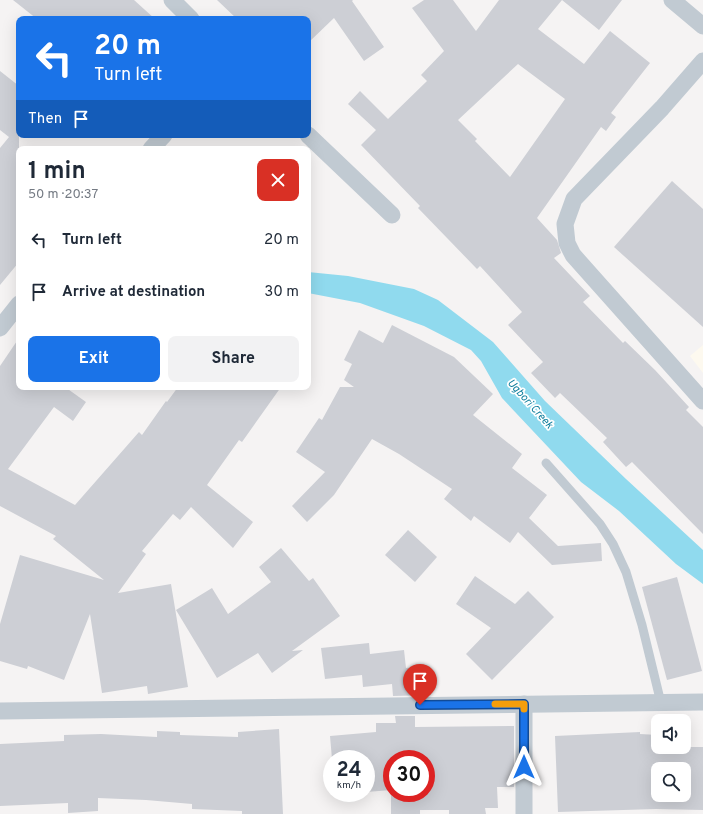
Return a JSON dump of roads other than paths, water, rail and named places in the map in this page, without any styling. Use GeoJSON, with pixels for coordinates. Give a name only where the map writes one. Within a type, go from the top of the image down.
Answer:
{"type":"FeatureCollection","features":[{"type":"Feature","properties":{"kind":"street"},"geometry":{"type":"LineString","coordinates":[[172,0],[188,16]]}},
{"type":"Feature","properties":{"kind":"street"},"geometry":{"type":"LineString","coordinates":[[672,0],[703,26]]}},
{"type":"Feature","properties":{"kind":"street"},"geometry":{"type":"LineString","coordinates":[[703,61],[662,108],[574,199],[565,224],[567,242],[574,255],[703,401]]}},
{"type":"Feature","properties":{"kind":"street"},"geometry":{"type":"LineString","coordinates":[[154,146],[161,138]]}},
{"type":"Feature","properties":{"kind":"street"},"geometry":{"type":"LineString","coordinates":[[311,138],[392,215]]}},
{"type":"Feature","properties":{"kind":"street"},"geometry":{"type":"LineString","coordinates":[[0,328],[16,308]]}},
{"type":"Feature","properties":{"kind":"street"},"geometry":{"type":"LineString","coordinates":[[0,711],[703,702]]}},
{"type":"Feature","properties":{"kind":"street"},"geometry":{"type":"LineString","coordinates":[[524,704],[524,814]]}},
{"type":"Feature","properties":{"kind":"lane"},"geometry":{"type":"LineString","coordinates":[[546,463],[600,524],[613,544],[626,572],[642,625],[661,702]]}},
{"type":"Feature","properties":{"kind":"water","name":"Ugbori Creek"},"geometry":{"type":"Polygon","coordinates":[[[311,272],[348,276],[414,289],[438,300],[493,342],[545,401],[703,550],[703,584],[676,564],[619,511],[581,482],[502,398],[481,361],[471,350],[424,326],[360,303],[311,294],[311,272]]]}}]}
